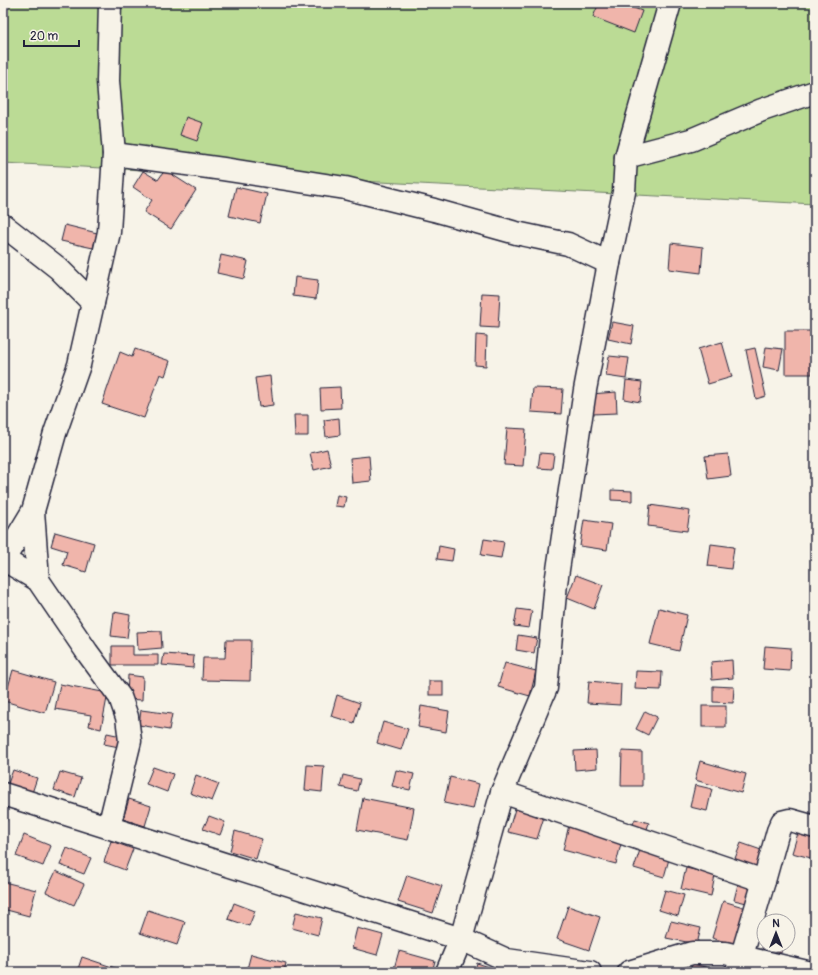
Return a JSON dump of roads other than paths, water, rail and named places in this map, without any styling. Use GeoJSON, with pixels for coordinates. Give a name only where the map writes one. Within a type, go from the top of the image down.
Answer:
{"type":"FeatureCollection","features":[{"type":"Feature","properties":{"kind":"street"},"geometry":{"type":"LineString","coordinates":[[108,827],[130,741],[127,717],[120,697],[38,580],[4,559],[33,510],[55,433],[80,365],[109,232],[114,154],[108,81],[110,3]]}},
{"type":"Feature","properties":{"kind":"street"},"geometry":{"type":"LineString","coordinates":[[447,972],[461,939],[502,792],[546,688],[556,583],[585,390],[624,192],[626,157],[670,3]]}},
{"type":"Feature","properties":{"kind":"street"},"geometry":{"type":"LineString","coordinates":[[626,157],[691,140],[762,110],[815,92]]}},
{"type":"Feature","properties":{"kind":"street"},"geometry":{"type":"LineString","coordinates":[[114,154],[345,188],[434,210],[516,233],[568,244],[609,263]]}},
{"type":"Feature","properties":{"kind":"street"},"geometry":{"type":"LineString","coordinates":[[3,225],[58,268],[93,303]]}},
{"type":"Feature","properties":{"kind":"street"},"geometry":{"type":"LineString","coordinates":[[33,510],[38,580]]}},
{"type":"Feature","properties":{"kind":"street"},"geometry":{"type":"LineString","coordinates":[[502,792],[764,881]]}},
{"type":"Feature","properties":{"kind":"street"},"geometry":{"type":"LineString","coordinates":[[3,794],[461,939],[507,960],[590,972]]}},
{"type":"Feature","properties":{"kind":"street"},"geometry":{"type":"LineString","coordinates":[[740,965],[778,831],[782,822],[790,820],[815,827]]}},
{"type":"Feature","properties":{"kind":"street"},"geometry":{"type":"LineString","coordinates":[[629,972],[658,968],[692,953],[724,953],[740,965],[807,972]]}},
{"type":"Feature","properties":{"kind":"street"},"geometry":{"type":"LineString","coordinates":[[811,972],[815,955]]}}]}
